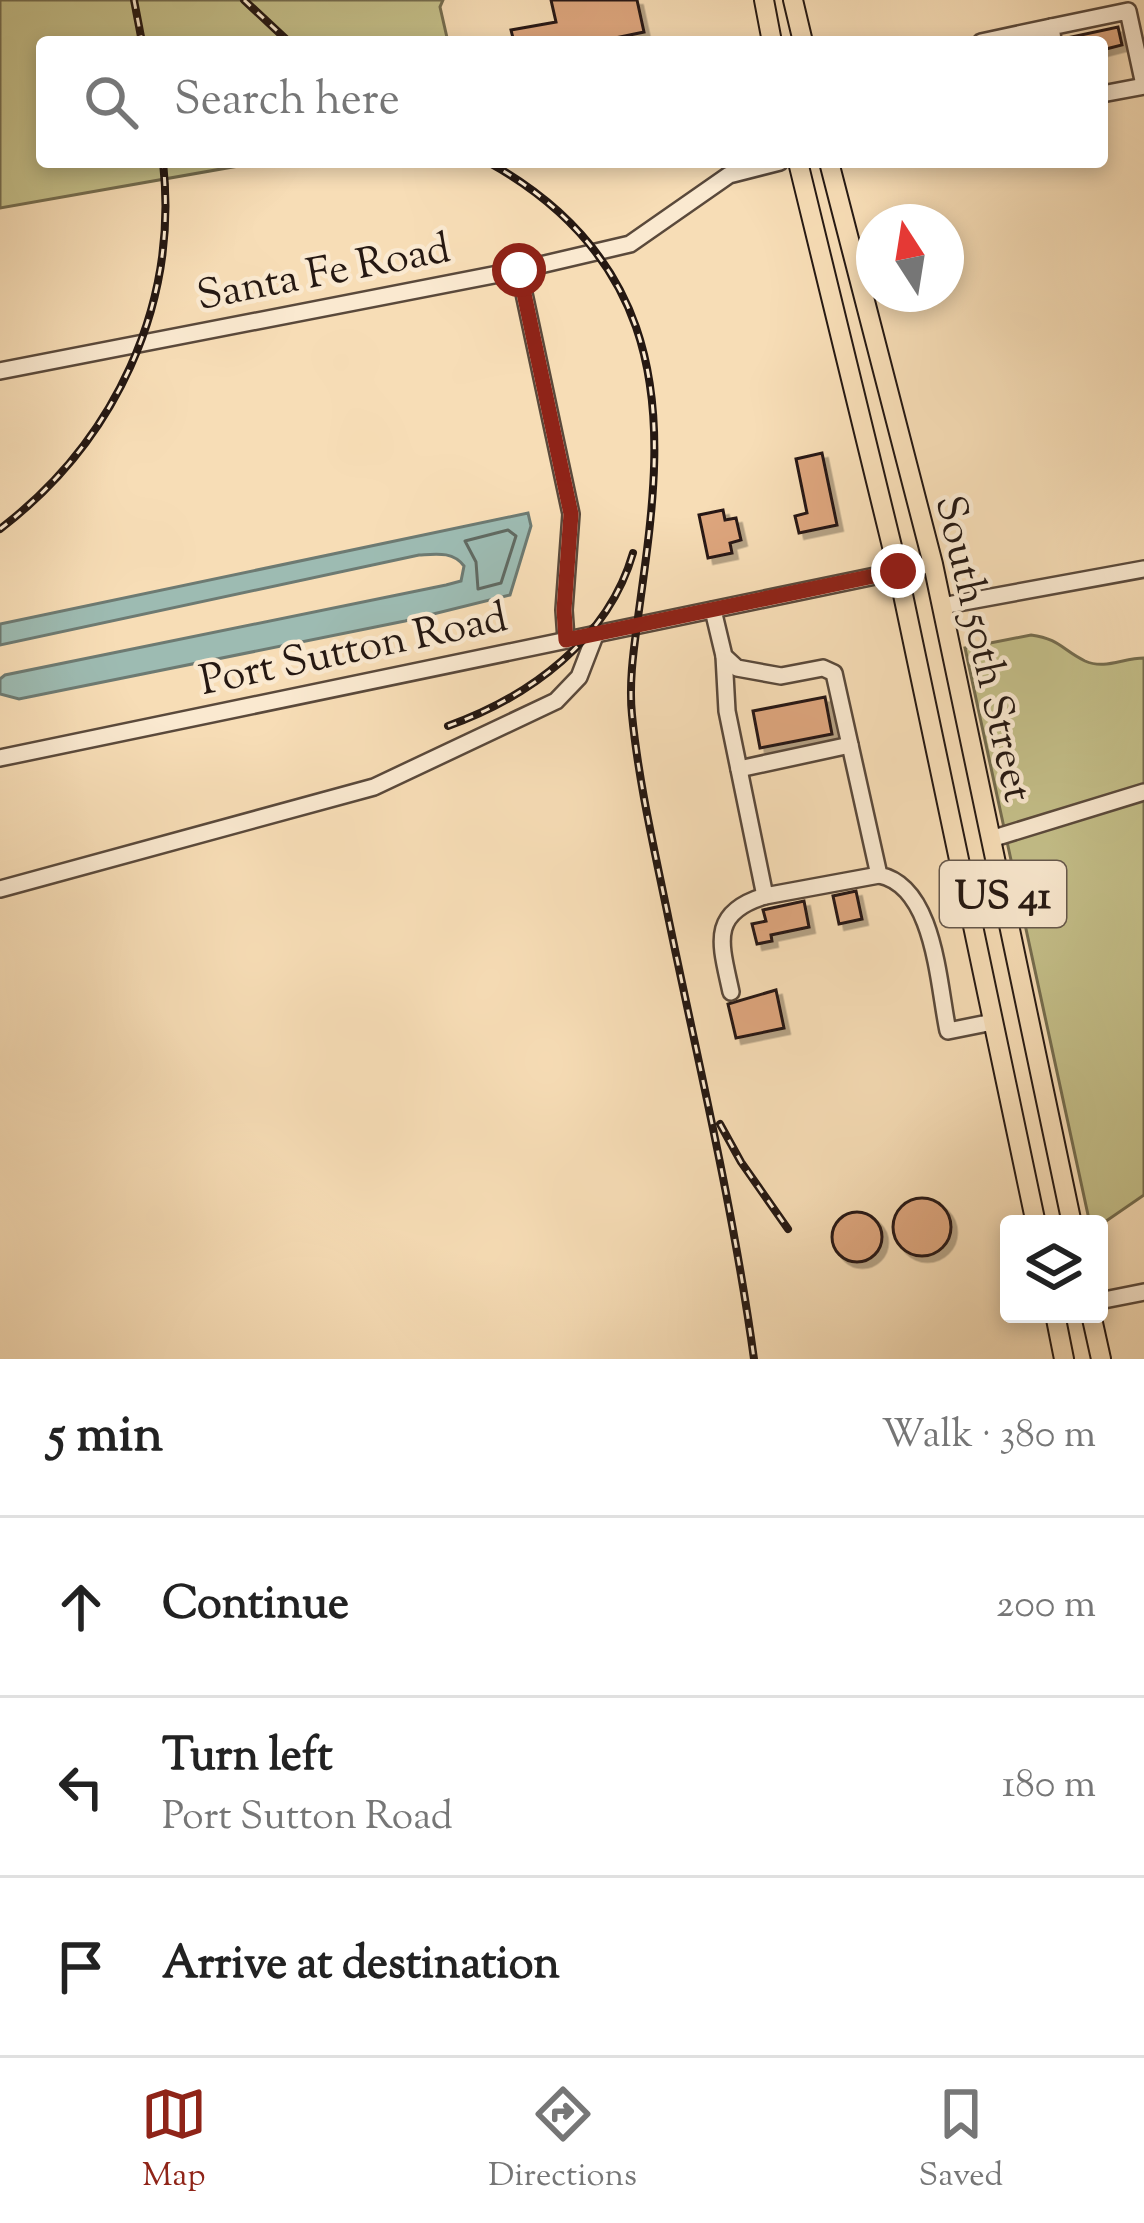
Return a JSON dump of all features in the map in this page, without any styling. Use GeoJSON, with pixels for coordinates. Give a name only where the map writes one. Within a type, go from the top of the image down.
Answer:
{"type":"FeatureCollection","features":[{"type":"Feature","properties":{"kind":"main road"},"geometry":{"type":"LineString","coordinates":[[764,0],[771,36]]}},
{"type":"Feature","properties":{"kind":"main road"},"geometry":{"type":"LineString","coordinates":[[794,0],[801,36]]}},
{"type":"Feature","properties":{"kind":"main road","name":"South 50th Street"},"geometry":{"type":"LineString","coordinates":[[799,168],[898,571],[1034,1215]]}},
{"type":"Feature","properties":{"kind":"main road","name":"South 50th Street"},"geometry":{"type":"LineString","coordinates":[[831,168],[943,606],[1070,1215]]}},
{"type":"Feature","properties":{"kind":"main road"},"geometry":{"type":"LineString","coordinates":[[1056,1323],[1064,1359]]}},
{"type":"Feature","properties":{"kind":"main road"},"geometry":{"type":"LineString","coordinates":[[1093,1323],[1101,1359]]}},
{"type":"Feature","properties":{"kind":"street"},"geometry":{"type":"LineString","coordinates":[[1052,33],[1128,11],[1144,85],[1108,93]]}},
{"type":"Feature","properties":{"kind":"street","name":"Santa Fe Road"},"geometry":{"type":"LineString","coordinates":[[0,371],[630,244],[729,175],[756,168]]}},
{"type":"Feature","properties":{"kind":"street"},"geometry":{"type":"LineString","coordinates":[[519,270],[571,514],[566,640]]}},
{"type":"Feature","properties":{"kind":"street","name":"Port Sutton Road"},"geometry":{"type":"LineString","coordinates":[[0,758],[933,564]]}},
{"type":"Feature","properties":{"kind":"street"},"geometry":{"type":"LineString","coordinates":[[943,606],[1144,569]]}},
{"type":"Feature","properties":{"kind":"street"},"geometry":{"type":"LineString","coordinates":[[712,610],[764,896]]}},
{"type":"Feature","properties":{"kind":"street"},"geometry":{"type":"LineString","coordinates":[[0,889],[374,787],[556,701],[579,677],[596,633]]}},
{"type":"Feature","properties":{"kind":"street"},"geometry":{"type":"LineString","coordinates":[[724,656],[737,668],[757,674],[832,670],[879,875]]}},
{"type":"Feature","properties":{"kind":"street"},"geometry":{"type":"LineString","coordinates":[[739,769],[850,745]]}},
{"type":"Feature","properties":{"kind":"street"},"geometry":{"type":"LineString","coordinates":[[991,839],[1144,792]]}},
{"type":"Feature","properties":{"kind":"street"},"geometry":{"type":"LineString","coordinates":[[730,992],[722,946],[725,923],[737,907],[764,896],[879,875],[903,885],[924,914],[948,1031],[993,1022]]}},
{"type":"Feature","properties":{"kind":"street"},"geometry":{"type":"LineString","coordinates":[[1108,1299],[1144,1292]]}},
{"type":"Feature","properties":{"kind":"shaded area"},"geometry":{"type":"Polygon","coordinates":[[[0,0],[443,0],[440,7],[447,36],[36,36],[36,168],[227,168],[0,208],[0,0]]]}},
{"type":"Feature","properties":{"kind":"shaded area"},"geometry":{"type":"Polygon","coordinates":[[[1031,635],[1055,642],[1092,663],[1144,658],[1144,1195],[1108,1220],[1108,1215],[1088,1215],[965,648],[1031,635]]]}},
{"type":"Feature","properties":{"kind":"water"},"geometry":{"type":"Polygon","coordinates":[[[528,513],[531,526],[510,595],[405,621],[19,699],[0,694],[0,679],[5,675],[446,585],[461,581],[464,566],[449,556],[419,555],[0,645],[0,624],[528,513]]]}},
{"type":"Feature","properties":{"kind":"building"},"geometry":{"type":"Polygon","coordinates":[[[551,0],[637,0],[644,32],[512,36],[511,30],[556,22],[551,0]]]}},
{"type":"Feature","properties":{"kind":"building"},"geometry":{"type":"Polygon","coordinates":[[[1118,27],[1122,45],[1108,48],[1108,36],[1076,36],[1118,27]]]}},
{"type":"Feature","properties":{"kind":"building"},"geometry":{"type":"Polygon","coordinates":[[[822,453],[837,525],[799,533],[795,516],[807,513],[796,459],[822,453]]]}},
{"type":"Feature","properties":{"kind":"building"},"geometry":{"type":"Polygon","coordinates":[[[723,510],[725,520],[736,518],[741,540],[730,543],[732,553],[708,558],[699,515],[723,510]]]}},
{"type":"Feature","properties":{"kind":"building"},"geometry":{"type":"Polygon","coordinates":[[[825,697],[832,734],[760,748],[753,711],[825,697]]]}},
{"type":"Feature","properties":{"kind":"building"},"geometry":{"type":"Polygon","coordinates":[[[856,891],[862,919],[839,924],[833,896],[856,891]]]}},
{"type":"Feature","properties":{"kind":"building"},"geometry":{"type":"Polygon","coordinates":[[[804,901],[809,927],[771,935],[772,941],[757,944],[752,924],[766,921],[763,910],[804,901]]]}},
{"type":"Feature","properties":{"kind":"building"},"geometry":{"type":"Polygon","coordinates":[[[776,990],[784,1028],[736,1038],[728,1004],[776,990]]]}},
{"type":"Feature","properties":{"kind":"building"},"geometry":{"type":"Polygon","coordinates":[[[922,1198],[942,1207],[951,1227],[942,1247],[922,1256],[902,1247],[893,1227],[902,1207],[922,1198]]]}},
{"type":"Feature","properties":{"kind":"building"},"geometry":{"type":"Polygon","coordinates":[[[857,1212],[875,1219],[882,1237],[875,1255],[857,1262],[839,1255],[832,1237],[839,1219],[857,1212]]]}},
{"type":"Feature","properties":{"kind":"railway"},"geometry":{"type":"LineString","coordinates":[[134,0],[141,36]]}},
{"type":"Feature","properties":{"kind":"railway"},"geometry":{"type":"LineString","coordinates":[[244,0],[283,36]]}},
{"type":"Feature","properties":{"kind":"railway"},"geometry":{"type":"LineString","coordinates":[[0,529],[76,455],[106,413],[130,367],[149,318],[160,268],[163,168]]}},
{"type":"Feature","properties":{"kind":"railway"},"geometry":{"type":"LineString","coordinates":[[498,168],[557,211],[595,252],[625,300],[646,363],[654,475],[633,658],[632,715],[754,1359]]}},
{"type":"Feature","properties":{"kind":"railway"},"geometry":{"type":"LineString","coordinates":[[448,726],[508,699],[562,661],[605,613],[633,553]]}},
{"type":"Feature","properties":{"kind":"railway"},"geometry":{"type":"LineString","coordinates":[[720,1124],[788,1229]]}},
{"type":"Feature","properties":{"kind":"route"},"geometry":{"type":"LineString","coordinates":[[519,270],[571,514],[566,640],[898,571]]}}]}
